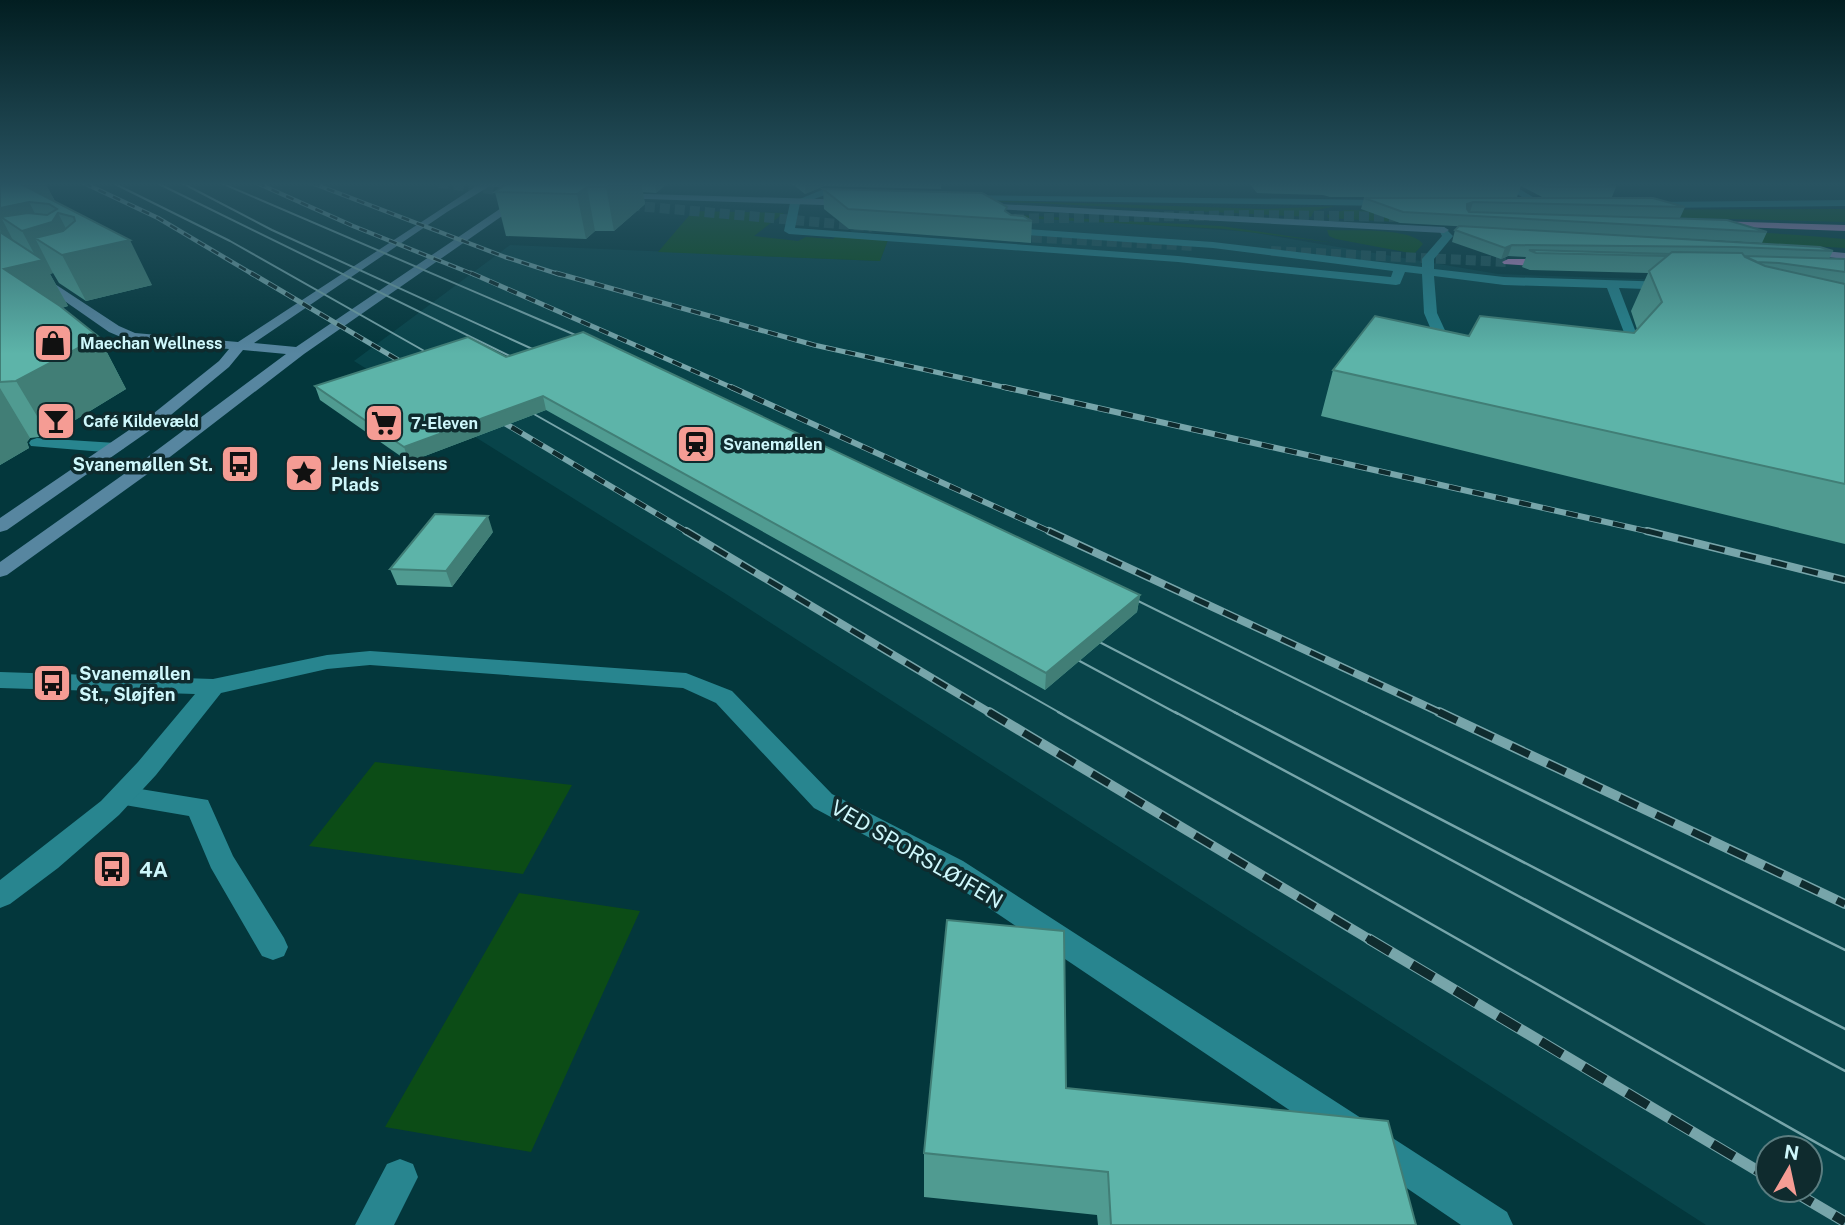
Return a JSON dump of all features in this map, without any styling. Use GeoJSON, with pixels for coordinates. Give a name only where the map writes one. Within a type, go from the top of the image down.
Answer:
{"type":"FeatureCollection","features":[{"type":"Feature","properties":{"kind":"highway"},"geometry":{"type":"LineString","coordinates":[[1508,262],[1562,263]]}},
{"type":"Feature","properties":{"kind":"main road"},"geometry":{"type":"LineString","coordinates":[[1793,251],[1845,254]]}},
{"type":"Feature","properties":{"kind":"street"},"geometry":{"type":"LineString","coordinates":[[0,526],[116,449],[224,364],[239,348],[398,240]]}},
{"type":"Feature","properties":{"kind":"street"},"geometry":{"type":"LineString","coordinates":[[0,571],[147,466],[299,351],[463,240]]}},
{"type":"Feature","properties":{"kind":"street"},"geometry":{"type":"LineString","coordinates":[[916,240],[1192,260],[1396,281],[1401,267]]}},
{"type":"Feature","properties":{"kind":"street"},"geometry":{"type":"LineString","coordinates":[[1138,240],[1213,245],[1504,281],[1681,286]]}},
{"type":"Feature","properties":{"kind":"street"},"geometry":{"type":"LineString","coordinates":[[1441,349],[1442,339],[1434,332],[1428,271],[1429,259],[1445,240]]}},
{"type":"Feature","properties":{"kind":"street"},"geometry":{"type":"LineString","coordinates":[[6,253],[49,279],[114,329],[133,337],[299,351]]}},
{"type":"Feature","properties":{"kind":"street"},"geometry":{"type":"LineString","coordinates":[[1612,285],[1633,343],[1612,366]]}},
{"type":"Feature","properties":{"kind":"street"},"geometry":{"type":"LineString","coordinates":[[37,443],[116,449]]}},
{"type":"Feature","properties":{"kind":"street","name":"VED SPORSLØJFEN"},"geometry":{"type":"LineString","coordinates":[[0,680],[213,687],[327,662],[370,658],[686,681],[724,696],[823,801],[953,869],[1494,1225]]}},
{"type":"Feature","properties":{"kind":"street"},"geometry":{"type":"LineString","coordinates":[[0,897],[122,796],[166,747],[213,687]]}},
{"type":"Feature","properties":{"kind":"street"},"geometry":{"type":"LineString","coordinates":[[122,796],[199,807],[221,860],[273,947]]}},
{"type":"Feature","properties":{"kind":"street"},"geometry":{"type":"LineString","coordinates":[[374,1225],[400,1177]]}},
{"type":"Feature","properties":{"kind":"shaded area"},"geometry":{"type":"Polygon","coordinates":[[[888,240],[1298,240],[1498,274],[1845,286],[1845,1225],[1706,1225],[726,594],[354,361],[510,245],[880,261],[888,240]]]}},
{"type":"Feature","properties":{"kind":"green space"},"geometry":{"type":"Polygon","coordinates":[[[668,240],[888,240],[880,261],[658,252],[668,240]]]}},
{"type":"Feature","properties":{"kind":"green space"},"geometry":{"type":"Polygon","coordinates":[[[1342,240],[1418,240],[1423,244],[1415,253],[1342,240]]]}},
{"type":"Feature","properties":{"kind":"green space"},"geometry":{"type":"Polygon","coordinates":[[[1710,240],[1845,240],[1845,248],[1710,240]]]}},
{"type":"Feature","properties":{"kind":"green space"},"geometry":{"type":"Polygon","coordinates":[[[375,762],[572,785],[523,874],[309,846],[375,762]]]}},
{"type":"Feature","properties":{"kind":"green space"},"geometry":{"type":"Polygon","coordinates":[[[519,893],[640,911],[531,1152],[385,1127],[519,893]]]}},
{"type":"Feature","properties":{"kind":"building"},"geometry":{"type":"Polygon","coordinates":[[[0,240],[13,240],[43,260],[4,269],[60,306],[99,337],[16,381],[0,382],[0,240]]]}},
{"type":"Feature","properties":{"kind":"building"},"geometry":{"type":"Polygon","coordinates":[[[38,240],[129,240],[62,255],[38,240]]]}},
{"type":"Feature","properties":{"kind":"building"},"geometry":{"type":"Polygon","coordinates":[[[1483,240],[1703,240],[1820,247],[1833,251],[1735,247],[1512,245],[1505,248],[1483,240]]]}},
{"type":"Feature","properties":{"kind":"building"},"geometry":{"type":"Polygon","coordinates":[[[1529,250],[1669,254],[1536,253],[1529,250]]]}},
{"type":"Feature","properties":{"kind":"building"},"geometry":{"type":"Polygon","coordinates":[[[1672,252],[1742,253],[1765,266],[1845,284],[1845,484],[1333,370],[1375,316],[1469,336],[1480,316],[1634,333],[1662,302],[1649,271],[1672,252]]]}},
{"type":"Feature","properties":{"kind":"building"},"geometry":{"type":"Polygon","coordinates":[[[1744,256],[1845,259],[1845,272],[1757,262],[1744,256]]]}},
{"type":"Feature","properties":{"kind":"building"},"geometry":{"type":"Polygon","coordinates":[[[583,332],[1140,595],[1046,673],[543,396],[404,447],[315,386],[468,337],[506,357],[583,332]]]}},
{"type":"Feature","properties":{"kind":"building"},"geometry":{"type":"Polygon","coordinates":[[[435,514],[488,516],[446,571],[390,569],[435,514]]]}},
{"type":"Feature","properties":{"kind":"building"},"geometry":{"type":"Polygon","coordinates":[[[947,920],[1064,931],[1066,1088],[1388,1121],[1416,1225],[1111,1225],[1108,1172],[924,1153],[947,920]]]}},
{"type":"Feature","properties":{"kind":"tunnel"},"geometry":{"type":"LineString","coordinates":[[1082,240],[1194,246]]}},
{"type":"Feature","properties":{"kind":"tunnel"},"geometry":{"type":"LineString","coordinates":[[1271,251],[1508,262]]}},
{"type":"Feature","properties":{"kind":"tram line"},"geometry":{"type":"LineString","coordinates":[[228,240],[442,361]]}},
{"type":"Feature","properties":{"kind":"tram line"},"geometry":{"type":"LineString","coordinates":[[274,240],[528,365]]}},
{"type":"Feature","properties":{"kind":"tram line"},"geometry":{"type":"LineString","coordinates":[[294,240],[550,357]]}},
{"type":"Feature","properties":{"kind":"tram line"},"geometry":{"type":"LineString","coordinates":[[354,240],[594,343]]}},
{"type":"Feature","properties":{"kind":"tram line"},"geometry":{"type":"LineString","coordinates":[[518,405],[1062,714]]}},
{"type":"Feature","properties":{"kind":"tram line"},"geometry":{"type":"LineString","coordinates":[[1122,593],[1367,714]]}},
{"type":"Feature","properties":{"kind":"tram line"},"geometry":{"type":"LineString","coordinates":[[1084,634],[1238,714]]}},
{"type":"Feature","properties":{"kind":"tram line"},"geometry":{"type":"LineString","coordinates":[[1061,651],[1178,714]]}},
{"type":"Feature","properties":{"kind":"tram line"},"geometry":{"type":"LineString","coordinates":[[1058,712],[1845,1159]]}},
{"type":"Feature","properties":{"kind":"tram line"},"geometry":{"type":"LineString","coordinates":[[1175,712],[1845,1071]]}},
{"type":"Feature","properties":{"kind":"tram line"},"geometry":{"type":"LineString","coordinates":[[1234,712],[1845,1029]]}},
{"type":"Feature","properties":{"kind":"tram line"},"geometry":{"type":"LineString","coordinates":[[1363,712],[1845,950]]}},
{"type":"Feature","properties":{"kind":"railway"},"geometry":{"type":"LineString","coordinates":[[195,240],[254,275]]}},
{"type":"Feature","properties":{"kind":"railway"},"geometry":{"type":"LineString","coordinates":[[388,240],[475,275]]}},
{"type":"Feature","properties":{"kind":"railway"},"geometry":{"type":"LineString","coordinates":[[461,240],[561,275]]}},
{"type":"Feature","properties":{"kind":"railway"},"geometry":{"type":"LineString","coordinates":[[251,273],[415,370]]}},
{"type":"Feature","properties":{"kind":"railway"},"geometry":{"type":"LineString","coordinates":[[471,273],[735,389]]}},
{"type":"Feature","properties":{"kind":"railway"},"geometry":{"type":"LineString","coordinates":[[556,273],[814,345],[1012,389]]}},
{"type":"Feature","properties":{"kind":"railway"},"geometry":{"type":"LineString","coordinates":[[731,387],[1053,533]]}},
{"type":"Feature","properties":{"kind":"railway"},"geometry":{"type":"LineString","coordinates":[[1004,387],[1655,533]]}},
{"type":"Feature","properties":{"kind":"railway"},"geometry":{"type":"LineString","coordinates":[[491,415],[689,533]]}},
{"type":"Feature","properties":{"kind":"railway"},"geometry":{"type":"LineString","coordinates":[[686,531],[992,714]]}},
{"type":"Feature","properties":{"kind":"railway"},"geometry":{"type":"LineString","coordinates":[[1049,531],[1443,714]]}},
{"type":"Feature","properties":{"kind":"railway"},"geometry":{"type":"LineString","coordinates":[[1647,531],[1845,580]]}},
{"type":"Feature","properties":{"kind":"railway"},"geometry":{"type":"LineString","coordinates":[[989,712],[1372,941]]}},
{"type":"Feature","properties":{"kind":"railway"},"geometry":{"type":"LineString","coordinates":[[1439,712],[1845,904]]}},
{"type":"Feature","properties":{"kind":"railway"},"geometry":{"type":"LineString","coordinates":[[1369,939],[1754,1169]]}},
{"type":"Feature","properties":{"kind":"railway"},"geometry":{"type":"LineString","coordinates":[[1815,1204],[1845,1222]]}},
{"type":"Feature","properties":{"kind":"place","name":"Maechan Wellness"},"geometry":{"type":"Point","coordinates":[53,343]}},
{"type":"Feature","properties":{"kind":"place","name":"Café Kildevæld"},"geometry":{"type":"Point","coordinates":[56,421]}},
{"type":"Feature","properties":{"kind":"place","name":"7-Eleven"},"geometry":{"type":"Point","coordinates":[384,423]}},
{"type":"Feature","properties":{"kind":"place","name":"Svanemøllen"},"geometry":{"type":"Point","coordinates":[696,444]}},
{"type":"Feature","properties":{"kind":"place","name":"Svanemøllen St."},"geometry":{"type":"Point","coordinates":[240,464]}},
{"type":"Feature","properties":{"kind":"place","name":"Jens Nielsens Plads"},"geometry":{"type":"Point","coordinates":[304,473]}},
{"type":"Feature","properties":{"kind":"place","name":"Svanemøllen St., Sløjfen"},"geometry":{"type":"Point","coordinates":[52,683]}},
{"type":"Feature","properties":{"kind":"place","name":"4A"},"geometry":{"type":"Point","coordinates":[112,869]}}]}
